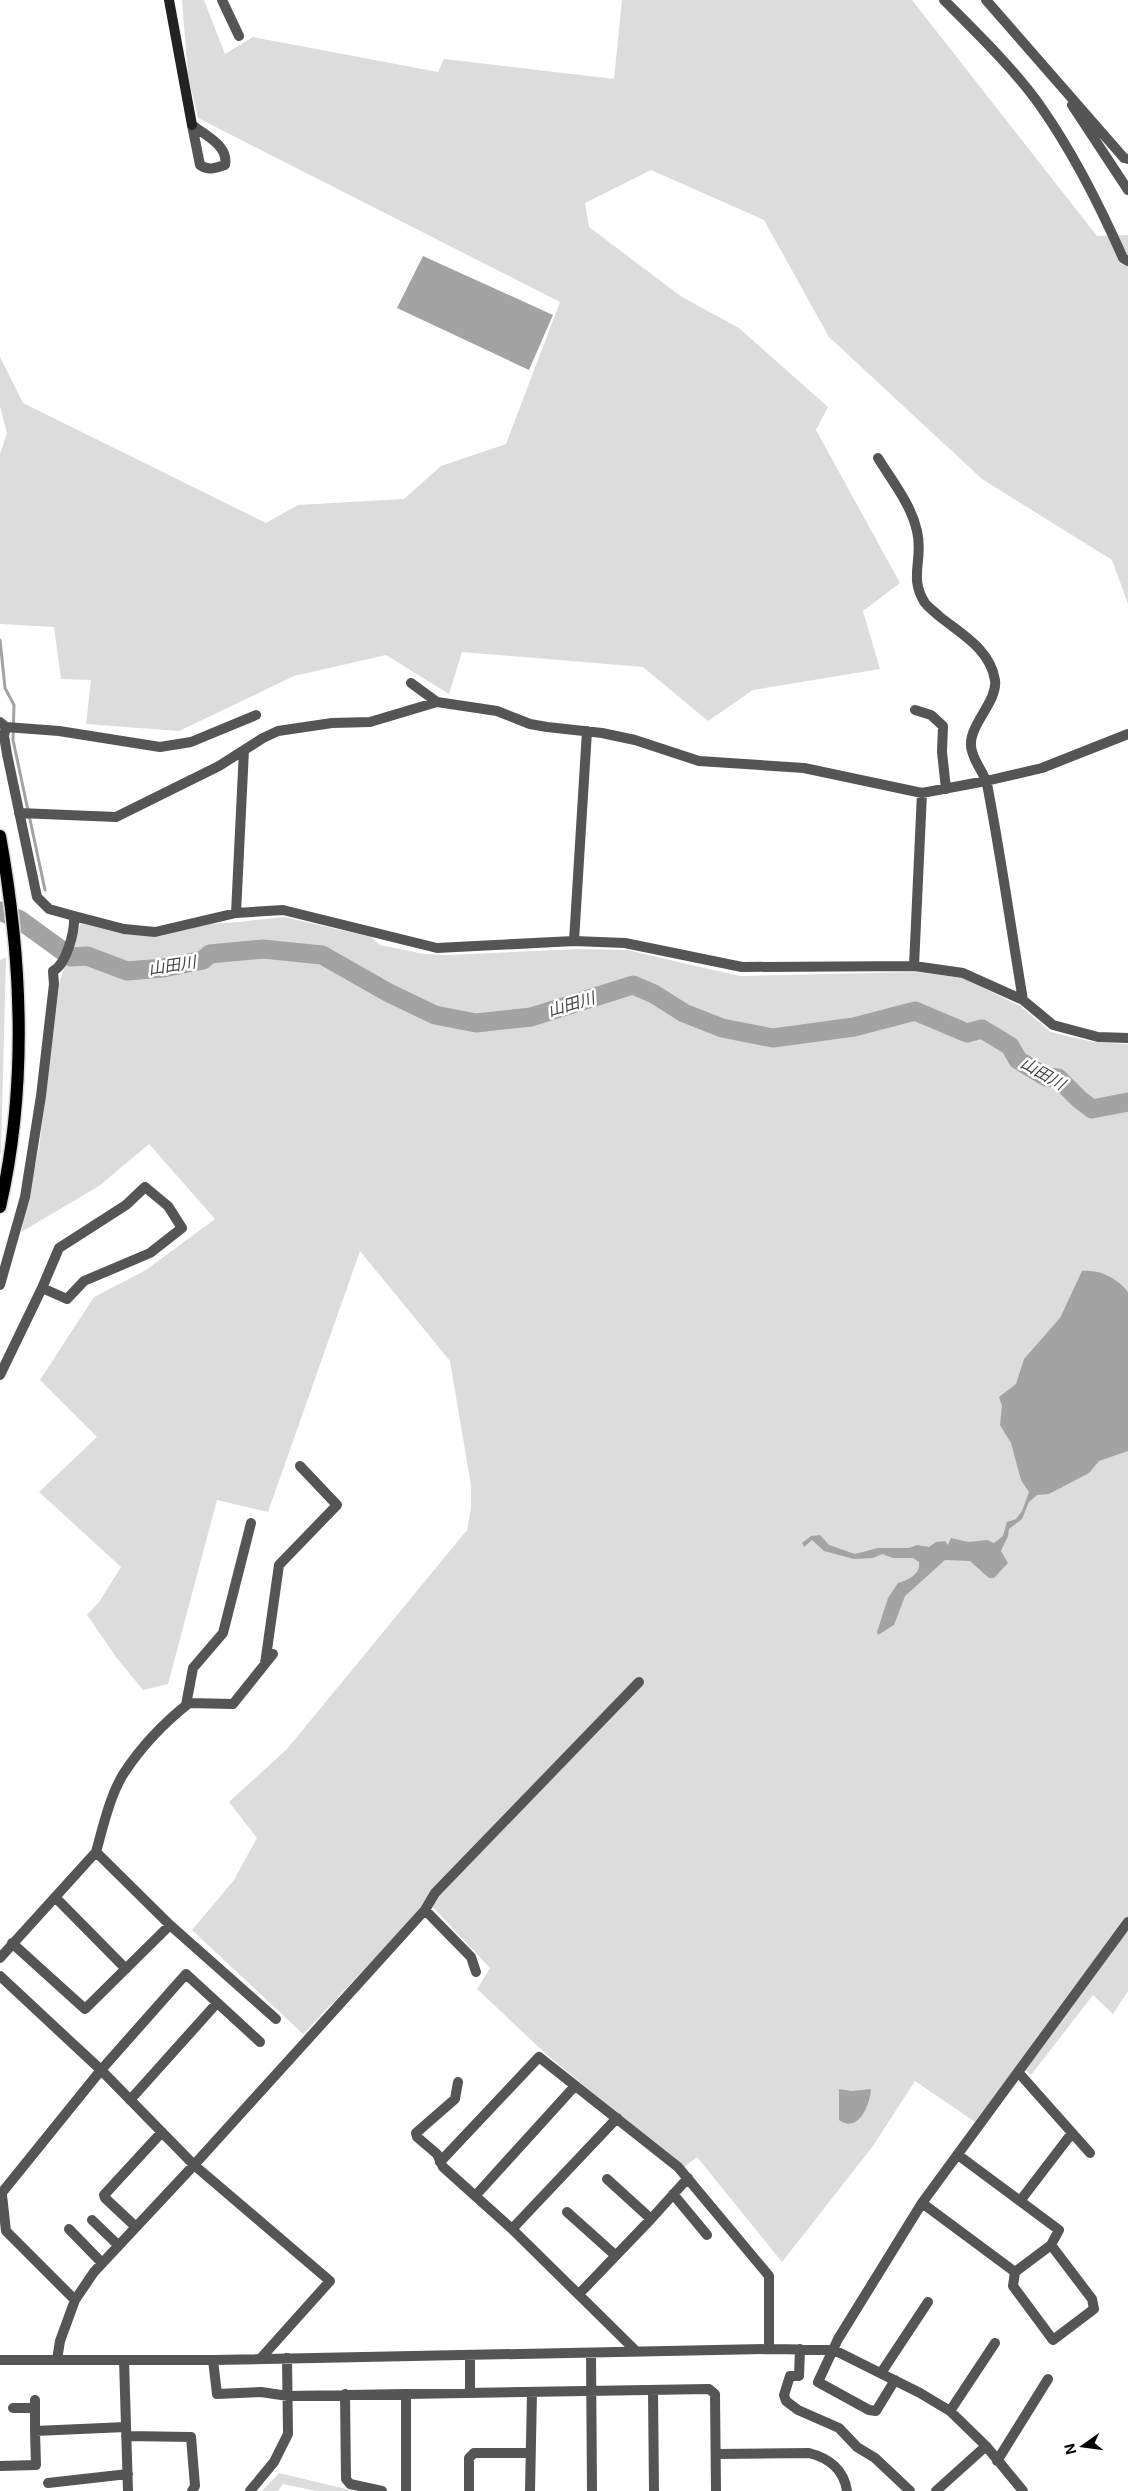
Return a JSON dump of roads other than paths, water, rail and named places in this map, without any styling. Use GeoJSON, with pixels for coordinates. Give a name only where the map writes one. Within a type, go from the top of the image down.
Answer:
{"type":"FeatureCollection","features":[{"type":"Feature","properties":{"kind":"main road"},"geometry":{"type":"LineString","coordinates":[[0,836],[15,941],[18,1016],[16,1096],[5,1183],[0,1206]]}},
{"type":"Feature","properties":{"kind":"street"},"geometry":{"type":"LineString","coordinates":[[169,0],[192,125]]}},
{"type":"Feature","properties":{"kind":"street"},"geometry":{"type":"LineString","coordinates":[[222,0],[239,36]]}},
{"type":"Feature","properties":{"kind":"street"},"geometry":{"type":"LineString","coordinates":[[944,0],[979,35],[1041,107],[1100,204],[1122,258],[1128,261]]}},
{"type":"Feature","properties":{"kind":"street"},"geometry":{"type":"LineString","coordinates":[[986,0],[1124,158],[1128,159]]}},
{"type":"Feature","properties":{"kind":"street"},"geometry":{"type":"LineString","coordinates":[[1049,71],[1128,190]]}},
{"type":"Feature","properties":{"kind":"street"},"geometry":{"type":"LineString","coordinates":[[878,458],[911,512],[920,543],[917,588],[927,606],[974,643],[987,658],[995,681],[972,736],[971,747],[986,781],[1023,1000]]}},
{"type":"Feature","properties":{"kind":"street"},"geometry":{"type":"LineString","coordinates":[[411,683],[437,702]]}},
{"type":"Feature","properties":{"kind":"street"},"geometry":{"type":"LineString","coordinates":[[19,813],[116,817],[219,766],[263,738],[295,727],[332,723],[370,722],[437,702],[497,711],[530,724],[587,731],[635,740],[699,761],[804,768],[922,792],[986,781],[1042,768],[1128,734]]}},
{"type":"Feature","properties":{"kind":"street"},"geometry":{"type":"LineString","coordinates":[[915,710],[931,715],[944,726],[942,752],[946,789]]}},
{"type":"Feature","properties":{"kind":"street"},"geometry":{"type":"LineString","coordinates":[[256,715],[191,742],[160,747],[59,730],[3,725],[6,754],[37,897],[49,909],[124,929],[154,932],[236,914],[282,910],[299,912],[437,948],[574,941],[625,943],[742,967],[914,966],[964,972],[1023,1000],[1053,1025],[1098,1037],[1128,1038]]}},
{"type":"Feature","properties":{"kind":"street"},"geometry":{"type":"LineString","coordinates":[[574,941],[587,731]]}},
{"type":"Feature","properties":{"kind":"street"},"geometry":{"type":"LineString","coordinates":[[236,914],[244,750]]}},
{"type":"Feature","properties":{"kind":"street"},"geometry":{"type":"LineString","coordinates":[[914,966],[922,792]]}},
{"type":"Feature","properties":{"kind":"street"},"geometry":{"type":"LineString","coordinates":[[0,1285],[25,1197],[41,1096],[54,984],[53,970],[62,962],[72,937],[74,916]]}},
{"type":"Feature","properties":{"kind":"street"},"geometry":{"type":"LineString","coordinates":[[0,1375],[59,1248],[126,1204],[145,1187],[168,1206],[182,1228],[150,1253],[84,1281],[68,1299],[42,1288]]}},
{"type":"Feature","properties":{"kind":"street"},"geometry":{"type":"LineString","coordinates":[[264,1665],[279,1565],[337,1505],[300,1466]]}},
{"type":"Feature","properties":{"kind":"street"},"geometry":{"type":"LineString","coordinates":[[186,1705],[193,1668],[223,1632],[251,1523]]}},
{"type":"Feature","properties":{"kind":"street"},"geometry":{"type":"LineString","coordinates":[[0,1958],[96,1852],[124,1774],[149,1741],[189,1703],[233,1704],[273,1654]]}},
{"type":"Feature","properties":{"kind":"street"},"geometry":{"type":"LineString","coordinates":[[57,2360],[60,2341],[76,2300],[94,2272],[194,2165],[425,1910],[435,1893],[639,1682]]}},
{"type":"Feature","properties":{"kind":"street"},"geometry":{"type":"LineString","coordinates":[[96,1852],[170,1925],[276,2019]]}},
{"type":"Feature","properties":{"kind":"street"},"geometry":{"type":"LineString","coordinates":[[55,1897],[126,1968]]}},
{"type":"Feature","properties":{"kind":"street"},"geometry":{"type":"LineString","coordinates":[[425,1910],[471,1957],[476,1972]]}},
{"type":"Feature","properties":{"kind":"street"},"geometry":{"type":"LineString","coordinates":[[895,2380],[876,2411],[870,2410],[818,2382],[838,2339],[922,2203],[1128,1922]]}},
{"type":"Feature","properties":{"kind":"street"},"geometry":{"type":"LineString","coordinates":[[12,1943],[85,2009],[170,1925]]}},
{"type":"Feature","properties":{"kind":"street"},"geometry":{"type":"LineString","coordinates":[[76,2300],[6,2231],[1,2195],[101,2070],[186,1974],[260,2042]]}},
{"type":"Feature","properties":{"kind":"street"},"geometry":{"type":"LineString","coordinates":[[0,1976],[101,2070],[194,2165],[330,2281],[261,2358]]}},
{"type":"Feature","properties":{"kind":"street"},"geometry":{"type":"LineString","coordinates":[[130,2100],[218,2003]]}},
{"type":"Feature","properties":{"kind":"street"},"geometry":{"type":"LineString","coordinates":[[440,2162],[539,2057],[574,2087],[617,2118],[688,2178],[769,2276],[769,2349]]}},
{"type":"Feature","properties":{"kind":"street"},"geometry":{"type":"LineString","coordinates":[[1018,2072],[1090,2153]]}},
{"type":"Feature","properties":{"kind":"street"},"geometry":{"type":"LineString","coordinates":[[458,2082],[455,2099],[416,2133],[417,2137],[437,2154],[440,2162],[512,2229],[637,2352]]}},
{"type":"Feature","properties":{"kind":"street"},"geometry":{"type":"LineString","coordinates":[[476,2195],[574,2087]]}},
{"type":"Feature","properties":{"kind":"street"},"geometry":{"type":"LineString","coordinates":[[512,2229],[617,2118]]}},
{"type":"Feature","properties":{"kind":"street"},"geometry":{"type":"LineString","coordinates":[[136,2227],[104,2195],[162,2132]]}},
{"type":"Feature","properties":{"kind":"street"},"geometry":{"type":"LineString","coordinates":[[1020,2201],[1072,2133]]}},
{"type":"Feature","properties":{"kind":"street"},"geometry":{"type":"LineString","coordinates":[[958,2155],[1059,2230],[1051,2245],[1015,2272],[1013,2286],[1053,2340],[1094,2309],[1092,2299],[1051,2245]]}},
{"type":"Feature","properties":{"kind":"street"},"geometry":{"type":"LineString","coordinates":[[579,2294],[688,2178]]}},
{"type":"Feature","properties":{"kind":"street"},"geometry":{"type":"LineString","coordinates":[[607,2179],[651,2219]]}},
{"type":"Feature","properties":{"kind":"street"},"geometry":{"type":"LineString","coordinates":[[673,2194],[707,2235]]}},
{"type":"Feature","properties":{"kind":"street"},"geometry":{"type":"LineString","coordinates":[[922,2203],[1015,2272]]}},
{"type":"Feature","properties":{"kind":"street"},"geometry":{"type":"LineString","coordinates":[[567,2212],[615,2255]]}},
{"type":"Feature","properties":{"kind":"street"},"geometry":{"type":"LineString","coordinates":[[92,2220],[118,2246]]}},
{"type":"Feature","properties":{"kind":"street"},"geometry":{"type":"LineString","coordinates":[[69,2229],[102,2263]]}},
{"type":"Feature","properties":{"kind":"street"},"geometry":{"type":"LineString","coordinates":[[881,2373],[928,2302]]}},
{"type":"Feature","properties":{"kind":"street"},"geometry":{"type":"LineString","coordinates":[[950,2411],[994,2344]]}},
{"type":"Feature","properties":{"kind":"street"},"geometry":{"type":"LineString","coordinates":[[0,2360],[213,2360],[769,2349],[834,2350],[895,2380],[950,2411],[986,2446],[1023,2491]]}},
{"type":"Feature","properties":{"kind":"street"},"geometry":{"type":"LineString","coordinates":[[800,2349],[799,2376],[790,2376],[786,2383],[784,2395],[786,2401],[798,2410],[839,2428],[857,2447],[875,2458],[910,2491]]}},
{"type":"Feature","properties":{"kind":"street"},"geometry":{"type":"LineString","coordinates":[[591,2354],[592,2491]]}},
{"type":"Feature","properties":{"kind":"street"},"geometry":{"type":"LineString","coordinates":[[470,2356],[470,2393]]}},
{"type":"Feature","properties":{"kind":"street"},"geometry":{"type":"LineString","coordinates":[[250,2491],[274,2462],[288,2434],[287,2358]]}},
{"type":"Feature","properties":{"kind":"street"},"geometry":{"type":"LineString","coordinates":[[124,2360],[128,2491]]}},
{"type":"Feature","properties":{"kind":"street"},"geometry":{"type":"LineString","coordinates":[[213,2360],[216,2394],[261,2392],[288,2396],[709,2389],[714,2391],[716,2491]]}},
{"type":"Feature","properties":{"kind":"street"},"geometry":{"type":"LineString","coordinates":[[997,2461],[1048,2379]]}},
{"type":"Feature","properties":{"kind":"street"},"geometry":{"type":"LineString","coordinates":[[653,2391],[654,2491]]}},
{"type":"Feature","properties":{"kind":"street"},"geometry":{"type":"LineString","coordinates":[[530,2491],[532,2392]]}},
{"type":"Feature","properties":{"kind":"street"},"geometry":{"type":"LineString","coordinates":[[345,2394],[346,2479],[350,2484],[382,2491]]}},
{"type":"Feature","properties":{"kind":"street"},"geometry":{"type":"LineString","coordinates":[[406,2394],[406,2491]]}},
{"type":"Feature","properties":{"kind":"street"},"geometry":{"type":"LineString","coordinates":[[0,2466],[36,2465],[35,2404],[13,2408]]}},
{"type":"Feature","properties":{"kind":"street"},"geometry":{"type":"LineString","coordinates":[[35,2431],[126,2431],[191,2437],[195,2486],[192,2491]]}},
{"type":"Feature","properties":{"kind":"street"},"geometry":{"type":"LineString","coordinates":[[936,2491],[986,2446]]}},
{"type":"Feature","properties":{"kind":"street"},"geometry":{"type":"LineString","coordinates":[[468,2491],[469,2458],[474,2453],[530,2453]]}},
{"type":"Feature","properties":{"kind":"street"},"geometry":{"type":"LineString","coordinates":[[716,2454],[809,2453],[817,2455],[828,2460],[839,2470],[847,2491]]}},
{"type":"Feature","properties":{"kind":"street"},"geometry":{"type":"LineString","coordinates":[[48,2483],[128,2474]]}},
{"type":"Feature","properties":{"kind":"waterway"},"geometry":{"type":"LineString","coordinates":[[0,640],[5,688],[14,705],[13,740],[45,890]]}},
{"type":"Feature","properties":{"kind":"waterway","name":"山田川"},"geometry":{"type":"LineString","coordinates":[[0,911],[20,920],[71,957],[87,956],[127,971],[163,968],[203,960],[210,954],[263,949],[322,955],[389,993],[435,1015],[476,1023],[531,1017],[633,985],[654,994],[684,1013],[722,1028],[773,1038],[854,1027],[915,1011],[967,1033],[982,1029],[1010,1046],[1018,1060],[1046,1077],[1058,1078],[1092,1109],[1128,1102]]}}]}
